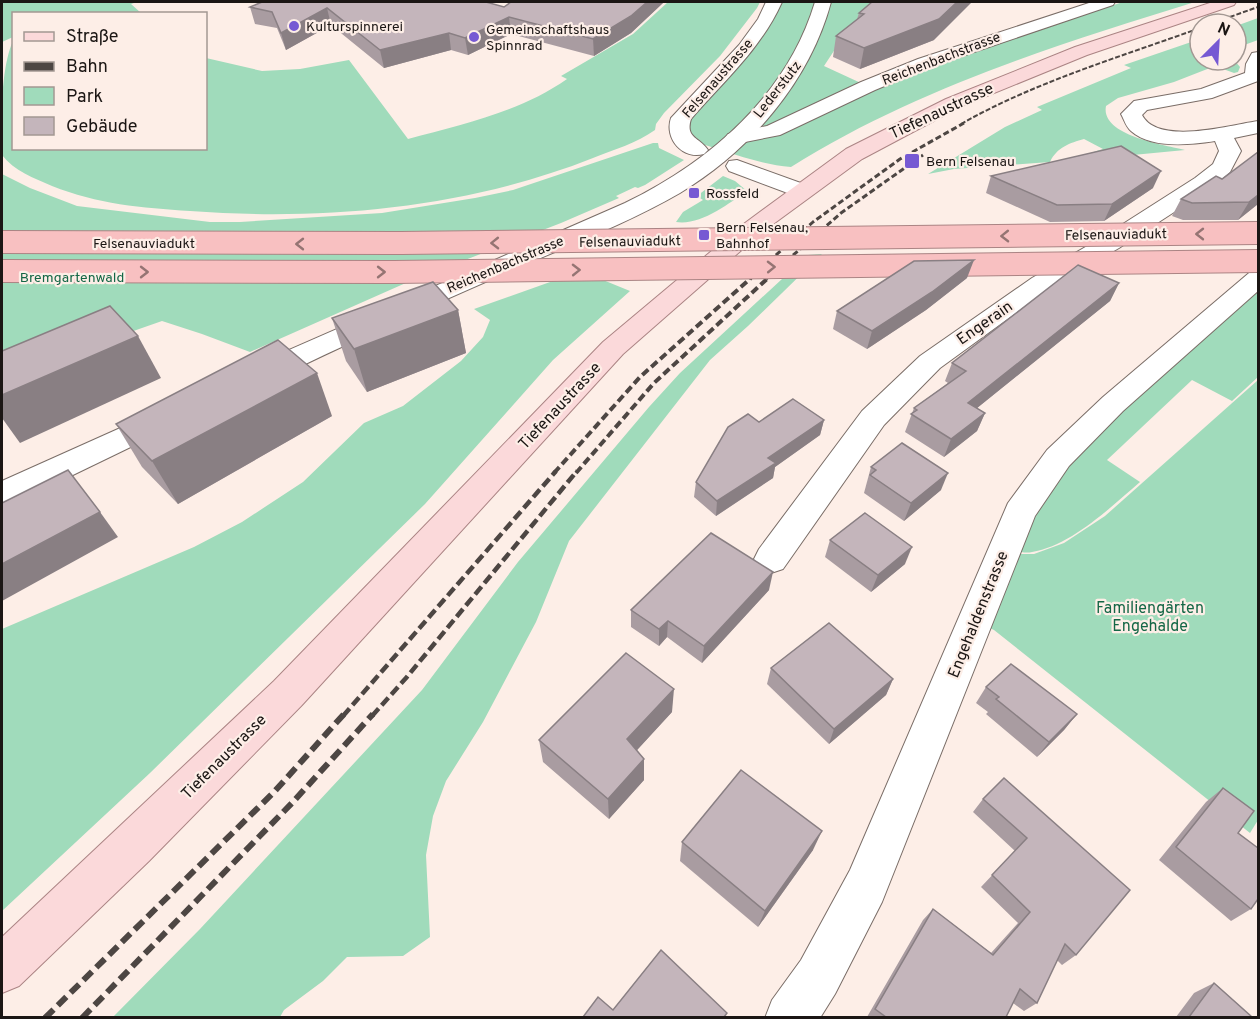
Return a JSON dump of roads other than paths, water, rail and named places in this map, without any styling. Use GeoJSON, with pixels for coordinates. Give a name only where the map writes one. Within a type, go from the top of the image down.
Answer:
{"type":"FeatureCollection","features":[{"type":"Feature","properties":{"kind":"highway","name":"Felsenauviadukt"},"geometry":{"type":"LineString","coordinates":[[2,242],[425,243],[1258,233]]}},
{"type":"Feature","properties":{"kind":"highway","name":"Felsenauviadukt"},"geometry":{"type":"LineString","coordinates":[[2,271],[405,272],[1258,261]]}},
{"type":"Feature","properties":{"kind":"main road","name":"Tiefenaustrasse"},"geometry":{"type":"LineString","coordinates":[[2,969],[134,845],[288,693],[613,348],[801,191],[872,144],[994,85],[1081,51],[1228,2]]}},
{"type":"Feature","properties":{"kind":"street","name":"Felsenaustrasse"},"geometry":{"type":"LineString","coordinates":[[698,150],[687,145],[678,134],[681,118],[736,59],[760,27],[774,2]]}},
{"type":"Feature","properties":{"kind":"street","name":"Lederstutz"},"geometry":{"type":"LineString","coordinates":[[735,138],[764,108],[797,67],[816,31],[823,2]]}},
{"type":"Feature","properties":{"kind":"street","name":"Reichenbachstrasse"},"geometry":{"type":"LineString","coordinates":[[233,387],[357,328],[640,204],[691,176],[735,138],[773,131],[924,63],[1107,2]]}},
{"type":"Feature","properties":{"kind":"street"},"geometry":{"type":"LineString","coordinates":[[1258,57],[1253,77],[1205,94],[1142,105],[1131,114],[1138,125],[1160,135],[1190,139],[1258,127]]}},
{"type":"Feature","properties":{"kind":"street","name":"Engerain"},"geometry":{"type":"LineString","coordinates":[[771,559],[853,443],[898,391],[950,346],[1041,283],[1110,243],[1203,183],[1229,158],[1230,151],[1222,134]]}},
{"type":"Feature","properties":{"kind":"street"},"geometry":{"type":"LineString","coordinates":[[737,166],[801,191]]}},
{"type":"Feature","properties":{"kind":"street","name":"Engehaldenstrasse"},"geometry":{"type":"LineString","coordinates":[[790,1017],[818,977],[866,886],[1020,512],[1058,458],[1113,404],[1258,278]]}},
{"type":"Feature","properties":{"kind":"street"},"geometry":{"type":"LineString","coordinates":[[2,495],[191,406]]}},
{"type":"Feature","properties":{"kind":"railway"},"geometry":{"type":"LineString","coordinates":[[1244,12],[1258,7]]}},
{"type":"Feature","properties":{"kind":"railway"},"geometry":{"type":"LineString","coordinates":[[961,124],[1018,95],[1188,32]]}},
{"type":"Feature","properties":{"kind":"railway"},"geometry":{"type":"LineString","coordinates":[[749,279],[813,222],[900,159],[964,123]]}},
{"type":"Feature","properties":{"kind":"railway"},"geometry":{"type":"LineString","coordinates":[[766,279],[841,213],[923,155]]}},
{"type":"Feature","properties":{"kind":"railway"},"geometry":{"type":"LineString","coordinates":[[554,473],[640,377],[751,278]]}},
{"type":"Feature","properties":{"kind":"railway"},"geometry":{"type":"LineString","coordinates":[[576,473],[654,383],[768,278]]}},
{"type":"Feature","properties":{"kind":"railway"},"geometry":{"type":"LineString","coordinates":[[343,716],[556,471]]}},
{"type":"Feature","properties":{"kind":"railway"},"geometry":{"type":"LineString","coordinates":[[372,716],[577,471]]}},
{"type":"Feature","properties":{"kind":"railway"},"geometry":{"type":"LineString","coordinates":[[45,1018],[275,791],[344,714]]}},
{"type":"Feature","properties":{"kind":"railway"},"geometry":{"type":"LineString","coordinates":[[82,1018],[292,803],[373,714]]}},
{"type":"Feature","properties":{"kind":"place","name":"Kulturspinnerei"},"geometry":{"type":"Point","coordinates":[294,26]}},
{"type":"Feature","properties":{"kind":"place","name":"Gemeinschaftshaus Spinnrad"},"geometry":{"type":"Point","coordinates":[474,37]}},
{"type":"Feature","properties":{"kind":"place","name":"Bern Felsenau"},"geometry":{"type":"Point","coordinates":[912,161]}},
{"type":"Feature","properties":{"kind":"place","name":"Rossfeld"},"geometry":{"type":"Point","coordinates":[694,193]}},
{"type":"Feature","properties":{"kind":"place","name":"Bern Felsenau, Bahnhof"},"geometry":{"type":"Point","coordinates":[704,235]}},
{"type":"Feature","properties":{"kind":"park label","name":"Bremgartenwald"},"geometry":{"type":"Point","coordinates":[72,277]}},
{"type":"Feature","properties":{"kind":"park label","name":"Familiengärten Engehalde"},"geometry":{"type":"Point","coordinates":[1150,616]}}]}
